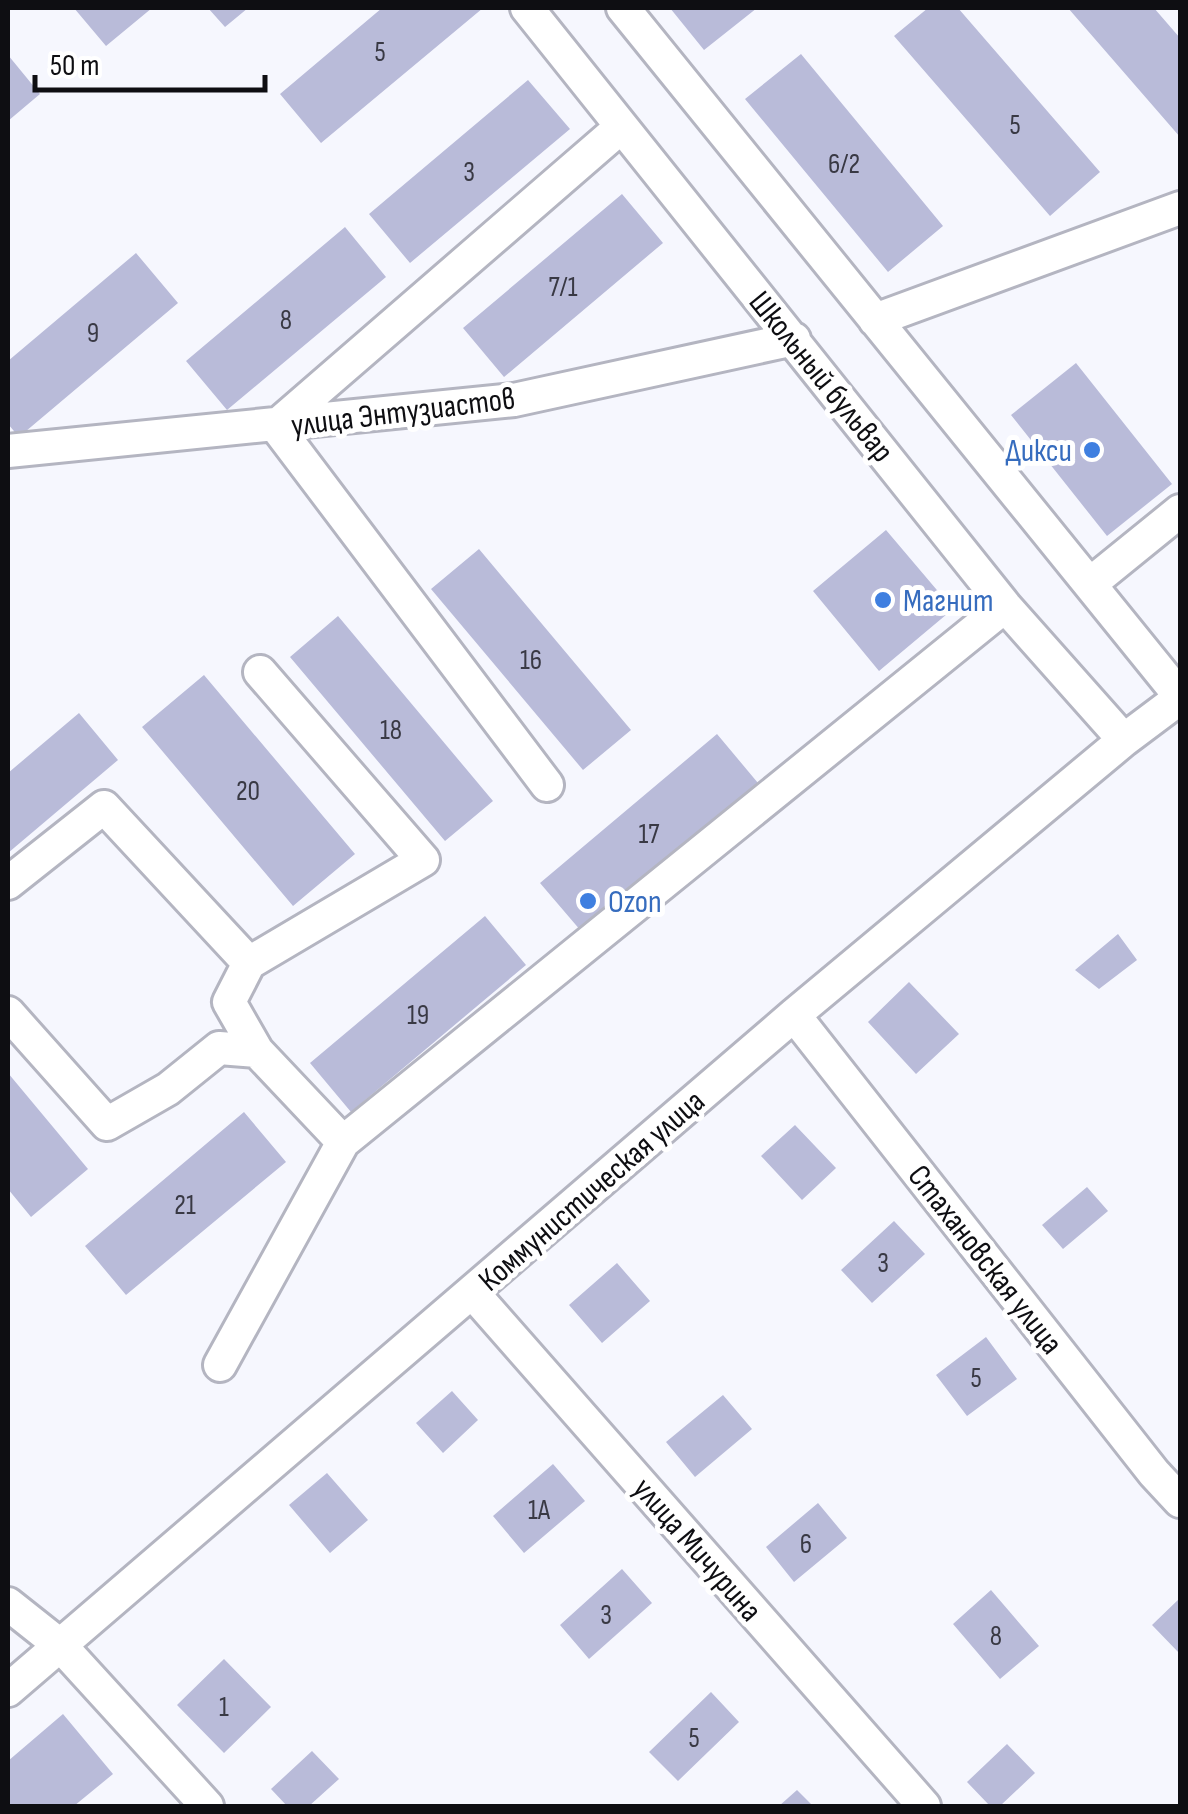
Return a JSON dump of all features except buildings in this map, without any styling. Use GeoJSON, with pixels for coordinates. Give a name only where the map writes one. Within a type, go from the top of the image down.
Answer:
{"type":"FeatureCollection","features":[{"type":"Feature","properties":{"kind":"street","name":"Школьный бульвар"},"geometry":{"type":"LineString","coordinates":[[527,8],[1005,606],[1124,740]]}},
{"type":"Feature","properties":{"kind":"street"},"geometry":{"type":"LineString","coordinates":[[623,8],[1180,697]]}},
{"type":"Feature","properties":{"kind":"street"},"geometry":{"type":"LineString","coordinates":[[546,785],[276,426],[620,128]]}},
{"type":"Feature","properties":{"kind":"street"},"geometry":{"type":"LineString","coordinates":[[875,320],[1180,208]]}},
{"type":"Feature","properties":{"kind":"street","name":"улица Энтузиастов"},"geometry":{"type":"LineString","coordinates":[[8,451],[514,400],[794,340]]}},
{"type":"Feature","properties":{"kind":"street"},"geometry":{"type":"LineString","coordinates":[[1090,584],[1180,511]]}},
{"type":"Feature","properties":{"kind":"street"},"geometry":{"type":"LineString","coordinates":[[220,1365],[343,1142],[1005,606]]}},
{"type":"Feature","properties":{"kind":"street"},"geometry":{"type":"LineString","coordinates":[[260,672],[424,860],[250,963],[229,1002],[257,1051],[343,1142]]}},
{"type":"Feature","properties":{"kind":"street","name":"Коммунистическая улица"},"geometry":{"type":"LineString","coordinates":[[8,1690],[794,1015],[1180,697]]}},
{"type":"Feature","properties":{"kind":"street"},"geometry":{"type":"LineString","coordinates":[[8,882],[104,807],[250,963]]}},
{"type":"Feature","properties":{"kind":"street"},"geometry":{"type":"LineString","coordinates":[[8,1013],[107,1124],[168,1089],[219,1048],[257,1051]]}},
{"type":"Feature","properties":{"kind":"street","name":"Стахановская улица"},"geometry":{"type":"LineString","coordinates":[[794,1015],[1154,1474],[1180,1501]]}},
{"type":"Feature","properties":{"kind":"street","name":"улица Мичурина"},"geometry":{"type":"LineString","coordinates":[[472,1292],[924,1806]]}},
{"type":"Feature","properties":{"kind":"street"},"geometry":{"type":"LineString","coordinates":[[8,1604],[62,1646],[206,1806]]}},
{"type":"Feature","properties":{"kind":"place","name":"Дикси"},"geometry":{"type":"Point","coordinates":[1092,450]}},
{"type":"Feature","properties":{"kind":"place","name":"Магнит"},"geometry":{"type":"Point","coordinates":[883,600]}},
{"type":"Feature","properties":{"kind":"place","name":"Ozon"},"geometry":{"type":"Point","coordinates":[588,901]}}]}
